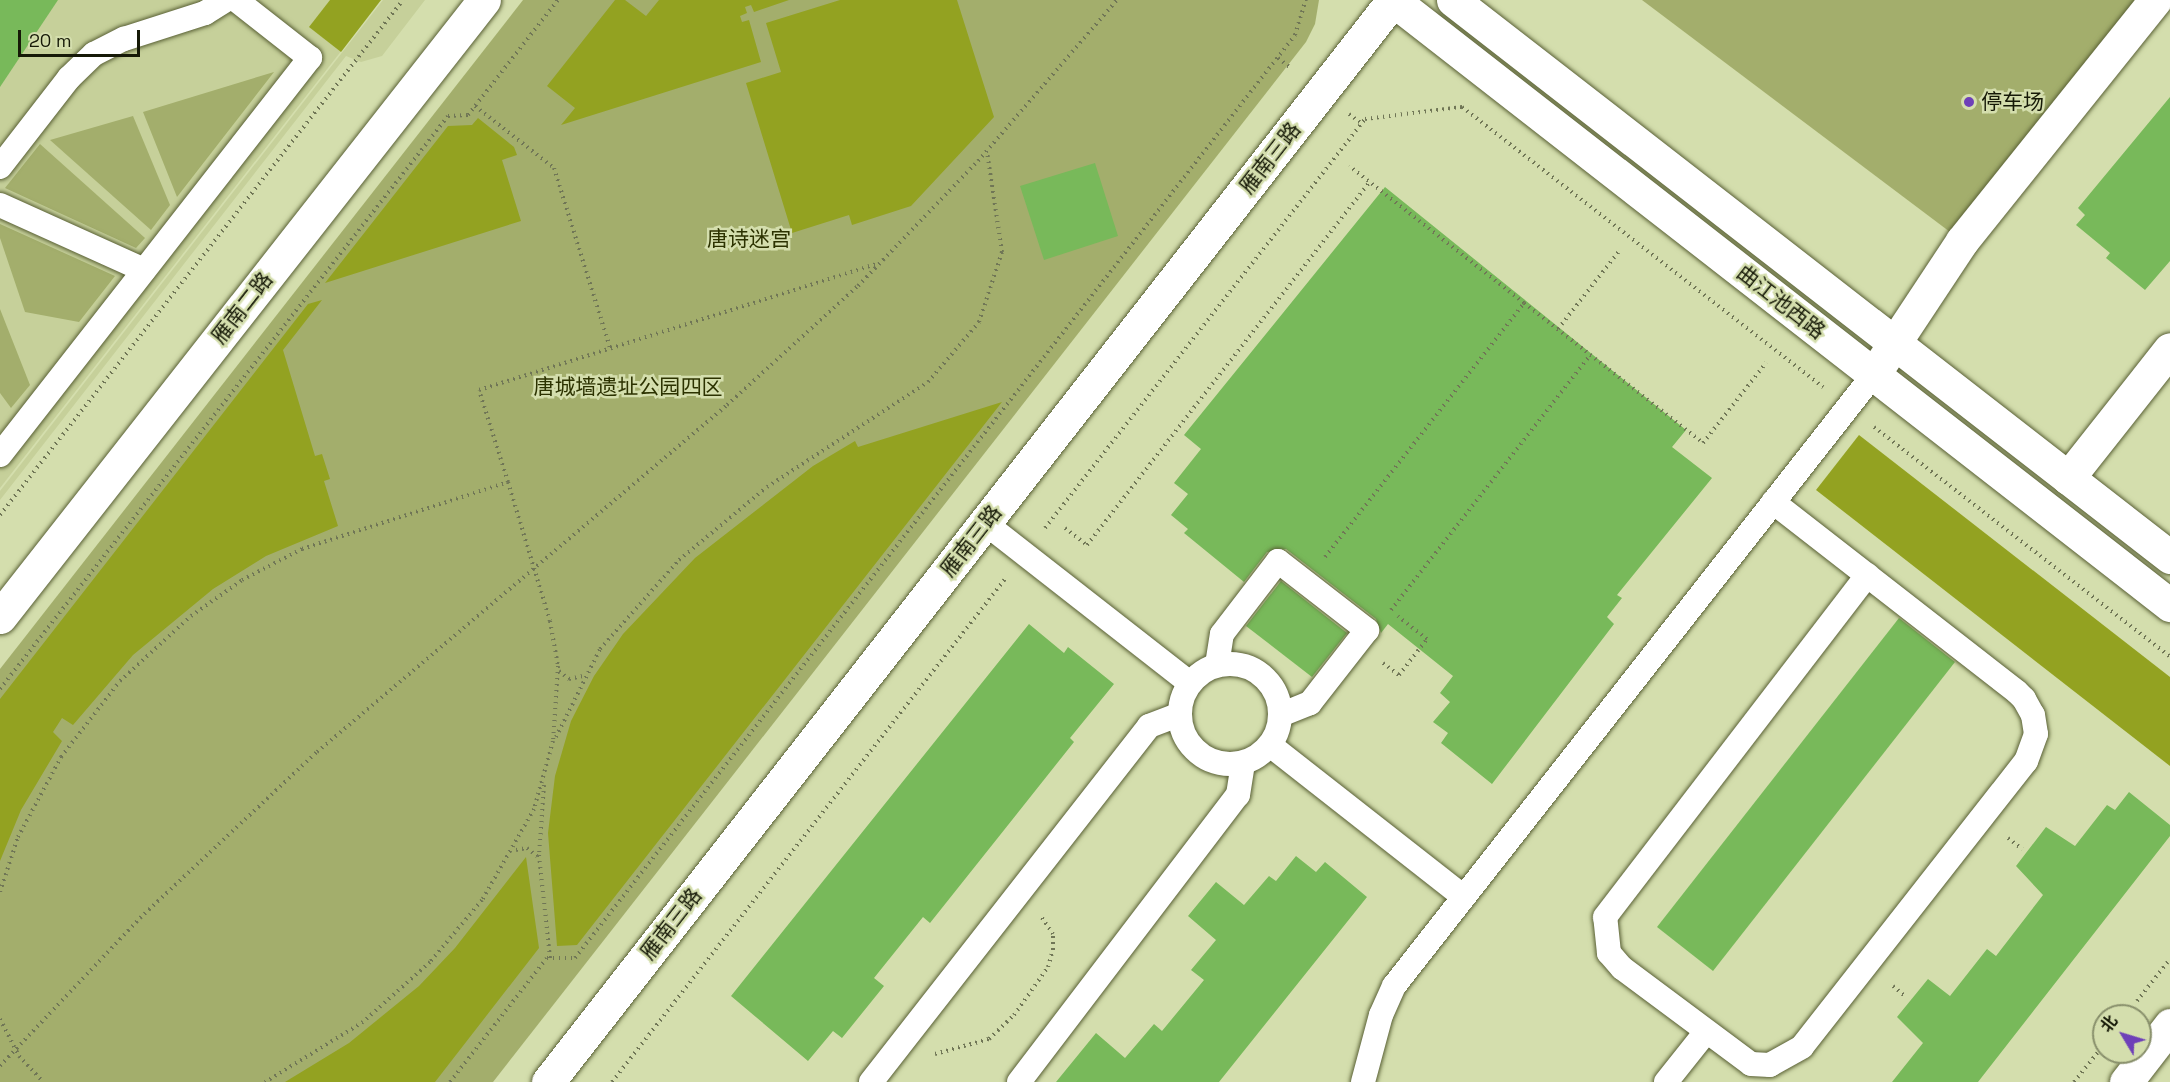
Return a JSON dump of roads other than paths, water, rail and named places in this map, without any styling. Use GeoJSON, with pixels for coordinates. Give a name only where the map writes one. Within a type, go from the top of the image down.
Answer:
{"type":"FeatureCollection","features":[{"type":"Feature","properties":{"kind":"street","name":"雁南二路"},"geometry":{"type":"LineString","coordinates":[[0,617],[484,0]]}},
{"type":"Feature","properties":{"kind":"street","name":"曲江池西路"},"geometry":{"type":"LineString","coordinates":[[1393,0],[2170,604]]}},
{"type":"Feature","properties":{"kind":"street","name":"雁南三路"},"geometry":{"type":"LineString","coordinates":[[548,1082],[1393,0]]}},
{"type":"Feature","properties":{"kind":"street","name":"曲江池西路"},"geometry":{"type":"LineString","coordinates":[[1453,0],[2170,557]]}},
{"type":"Feature","properties":{"kind":"street"},"geometry":{"type":"LineString","coordinates":[[1874,374],[1962,241],[2155,0]]}},
{"type":"Feature","properties":{"kind":"street"},"geometry":{"type":"LineString","coordinates":[[2068,478],[2170,349]]}},
{"type":"Feature","properties":{"kind":"street"},"geometry":{"type":"LineString","coordinates":[[2126,1082],[2170,1026]]}},
{"type":"Feature","properties":{"kind":"lane"},"geometry":{"type":"LineString","coordinates":[[0,167],[94,54],[124,39],[205,13],[226,0]]}},
{"type":"Feature","properties":{"kind":"lane"},"geometry":{"type":"LineString","coordinates":[[0,455],[310,58],[236,0]]}},
{"type":"Feature","properties":{"kind":"lane"},"geometry":{"type":"LineString","coordinates":[[0,205],[144,270]]}},
{"type":"Feature","properties":{"kind":"lane"},"geometry":{"type":"LineString","coordinates":[[1363,1082],[1381,1015],[1394,986],[1874,374]]}},
{"type":"Feature","properties":{"kind":"lane"},"geometry":{"type":"LineString","coordinates":[[1773,502],[1867,575],[2024,699],[2036,725],[2034,744],[2026,761],[1796,1053],[1770,1065],[1751,1064],[1705,1033],[1622,968],[1610,953],[1605,917],[1867,575]]}},
{"type":"Feature","properties":{"kind":"lane"},"geometry":{"type":"LineString","coordinates":[[985,523],[1190,683]]}},
{"type":"Feature","properties":{"kind":"lane"},"geometry":{"type":"LineString","coordinates":[[1217,665],[1221,634],[1278,561],[1367,630],[1310,703],[1281,715]]}},
{"type":"Feature","properties":{"kind":"lane"},"geometry":{"type":"LineString","coordinates":[[1217,665],[1244,665],[1262,674],[1274,689],[1281,715],[1270,745],[1243,763],[1217,762],[1199,754],[1186,738],[1180,714],[1190,683],[1217,665]]}},
{"type":"Feature","properties":{"kind":"lane"},"geometry":{"type":"LineString","coordinates":[[871,1082],[1149,726],[1180,714]]}},
{"type":"Feature","properties":{"kind":"lane"},"geometry":{"type":"LineString","coordinates":[[1270,745],[1464,897]]}},
{"type":"Feature","properties":{"kind":"lane"},"geometry":{"type":"LineString","coordinates":[[1019,1082],[1238,795],[1243,763]]}},
{"type":"Feature","properties":{"kind":"lane"},"geometry":{"type":"LineString","coordinates":[[1666,1082],[1705,1033]]}},
{"type":"Feature","properties":{"kind":"place","name":"停车场"},"geometry":{"type":"Point","coordinates":[1969,102]}},
{"type":"Feature","properties":{"kind":"park label","name":"唐诗迷宫"},"geometry":{"type":"Point","coordinates":[749,239]}},
{"type":"Feature","properties":{"kind":"park label","name":"唐城墙遗址公园四区"},"geometry":{"type":"Point","coordinates":[628,387]}}]}
